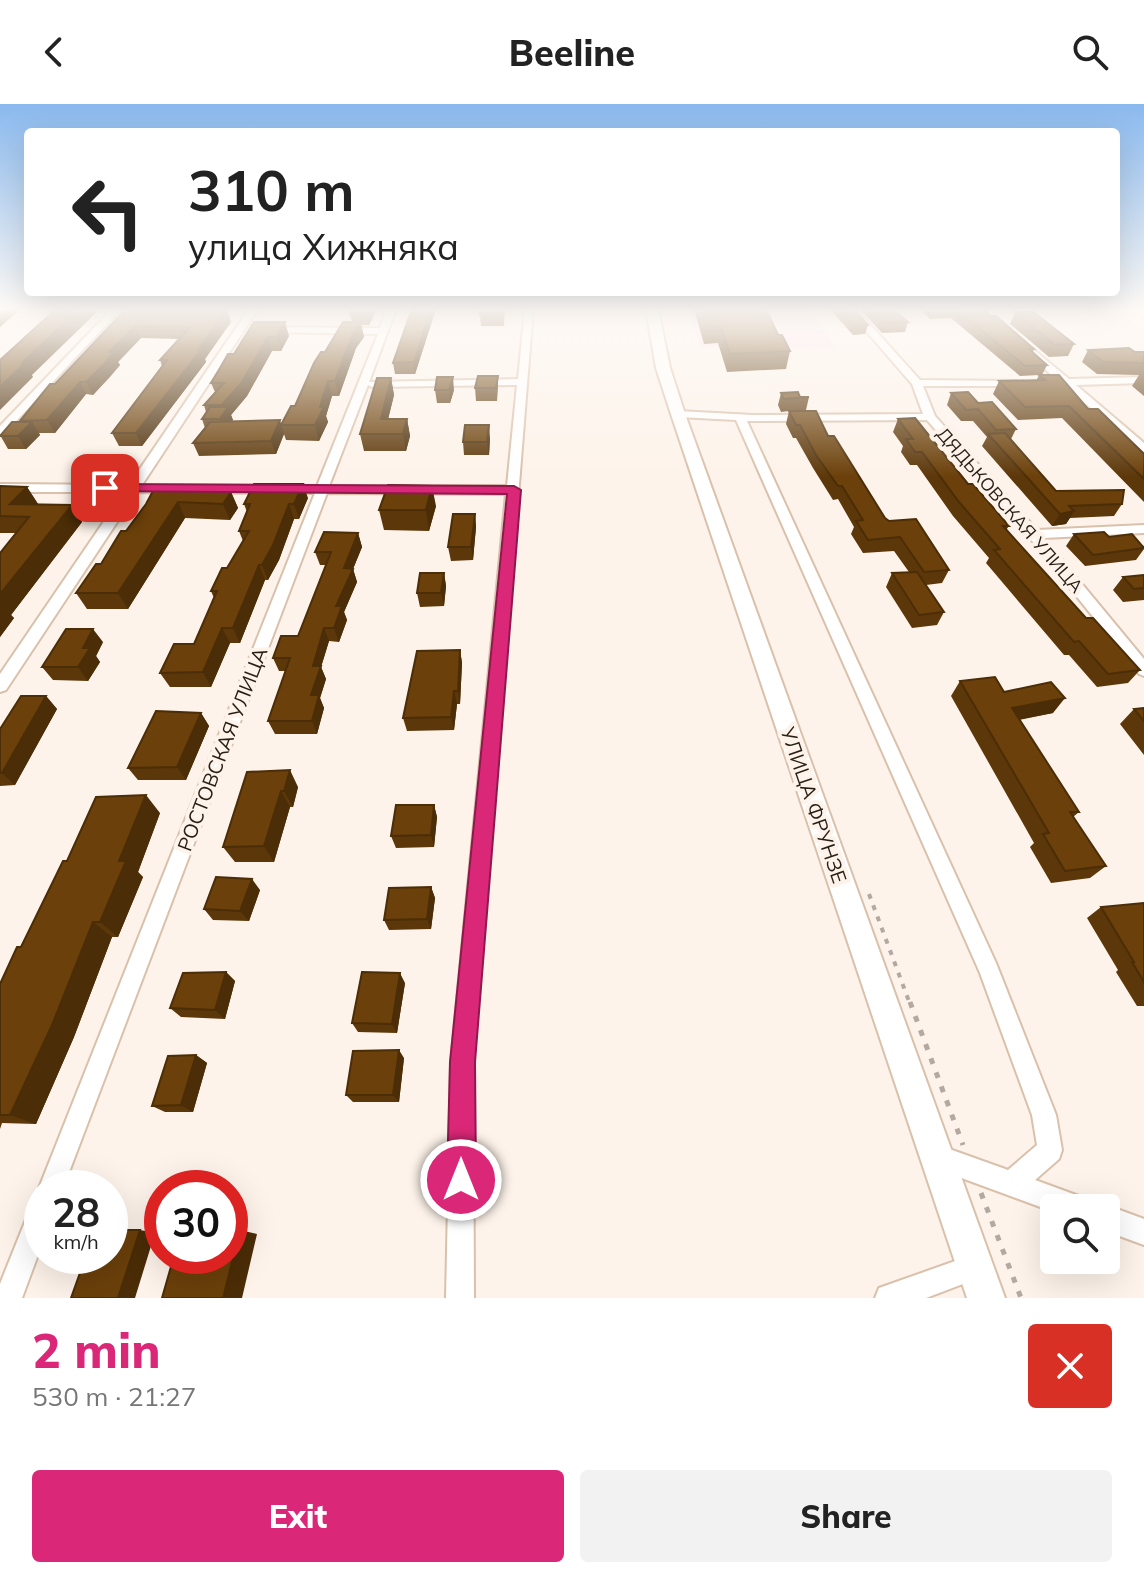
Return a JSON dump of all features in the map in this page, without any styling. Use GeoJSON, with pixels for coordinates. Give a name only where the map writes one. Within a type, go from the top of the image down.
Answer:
{"type":"FeatureCollection","features":[{"type":"Feature","properties":{"kind":"main road","name":"УЛИЦА ФРУНЗЕ"},"geometry":{"type":"LineString","coordinates":[[662,365],[986,1298]]}},
{"type":"Feature","properties":{"kind":"street"},"geometry":{"type":"LineString","coordinates":[[0,432],[64,365]]}},
{"type":"Feature","properties":{"kind":"street"},"geometry":{"type":"LineString","coordinates":[[0,686],[216,365]]}},
{"type":"Feature","properties":{"kind":"street","name":"РОСТОВСКАЯ УЛИЦА"},"geometry":{"type":"LineString","coordinates":[[58,1170],[371,365]]}},
{"type":"Feature","properties":{"kind":"street"},"geometry":{"type":"LineString","coordinates":[[460,1298],[462,1062],[524,365]]}},
{"type":"Feature","properties":{"kind":"street","name":"ДЯДЬКОВСКАЯ УЛИЦА"},"geometry":{"type":"LineString","coordinates":[[901,365],[917,383],[930,417],[1034,534],[1144,670]]}},
{"type":"Feature","properties":{"kind":"street"},"geometry":{"type":"LineString","coordinates":[[1046,365],[1144,449]]}},
{"type":"Feature","properties":{"kind":"street"},"geometry":{"type":"LineString","coordinates":[[917,383],[1144,380]]}},
{"type":"Feature","properties":{"kind":"street"},"geometry":{"type":"LineString","coordinates":[[363,384],[523,382]]}},
{"type":"Feature","properties":{"kind":"street"},"geometry":{"type":"LineString","coordinates":[[678,414],[740,418],[930,417]]}},
{"type":"Feature","properties":{"kind":"street"},"geometry":{"type":"LineString","coordinates":[[740,418],[989,970],[1044,1115],[1050,1150],[1011,1184]]}},
{"type":"Feature","properties":{"kind":"street"},"geometry":{"type":"LineString","coordinates":[[0,488],[514,490]]}},
{"type":"Feature","properties":{"kind":"street"},"geometry":{"type":"LineString","coordinates":[[1034,534],[1144,529]]}},
{"type":"Feature","properties":{"kind":"street"},"geometry":{"type":"LineString","coordinates":[[936,1156],[1040,1194]]}},
{"type":"Feature","properties":{"kind":"street"},"geometry":{"type":"LineString","coordinates":[[1120,1223],[1144,1232]]}},
{"type":"Feature","properties":{"kind":"street"},"geometry":{"type":"LineString","coordinates":[[8,1298],[24,1257]]}},
{"type":"Feature","properties":{"kind":"street"},"geometry":{"type":"LineString","coordinates":[[889,1298],[975,1267]]}},
{"type":"Feature","properties":{"kind":"building"},"geometry":{"type":"Polygon","coordinates":[[[0,365],[23,365],[0,387],[0,365]]]}},
{"type":"Feature","properties":{"kind":"building"},"geometry":{"type":"Polygon","coordinates":[[[73,365],[103,365],[86,382],[80,382],[47,420],[20,421],[50,384],[55,384],[73,365]]]}},
{"type":"Feature","properties":{"kind":"building"},"geometry":{"type":"Polygon","coordinates":[[[163,365],[189,365],[136,433],[112,433],[163,365]]]}},
{"type":"Feature","properties":{"kind":"building"},"geometry":{"type":"Polygon","coordinates":[[[222,365],[252,365],[222,405],[204,405],[224,383],[211,383],[222,365]]]}},
{"type":"Feature","properties":{"kind":"building"},"geometry":{"type":"Polygon","coordinates":[[[313,365],[341,365],[335,381],[328,381],[320,407],[324,407],[315,425],[281,425],[291,406],[295,406],[313,365]]]}},
{"type":"Feature","properties":{"kind":"building"},"geometry":{"type":"Polygon","coordinates":[[[1039,375],[1059,375],[1088,409],[1098,409],[1144,454],[1144,479],[1069,406],[1025,407],[999,381],[1045,380],[1039,375]]]}},
{"type":"Feature","properties":{"kind":"building"},"geometry":{"type":"Polygon","coordinates":[[[478,376],[498,376],[496,388],[475,388],[478,376]]]}},
{"type":"Feature","properties":{"kind":"building"},"geometry":{"type":"Polygon","coordinates":[[[437,377],[453,377],[449,390],[435,390],[437,377]]]}},
{"type":"Feature","properties":{"kind":"building"},"geometry":{"type":"Polygon","coordinates":[[[377,378],[391,378],[381,419],[407,419],[403,434],[360,434],[377,378]]]}},
{"type":"Feature","properties":{"kind":"building"},"geometry":{"type":"Polygon","coordinates":[[[798,392],[800,397],[809,397],[784,399],[781,393],[798,392]]]}},
{"type":"Feature","properties":{"kind":"building"},"geometry":{"type":"Polygon","coordinates":[[[968,392],[978,403],[992,402],[1016,429],[996,430],[978,409],[966,410],[951,393],[968,392]]]}},
{"type":"Feature","properties":{"kind":"building"},"geometry":{"type":"Polygon","coordinates":[[[210,407],[228,407],[220,419],[202,419],[210,407]]]}},
{"type":"Feature","properties":{"kind":"building"},"geometry":{"type":"Polygon","coordinates":[[[789,411],[816,411],[828,436],[834,436],[885,518],[889,521],[916,519],[949,570],[924,572],[900,537],[868,540],[856,521],[863,520],[789,411]]]}},
{"type":"Feature","properties":{"kind":"building"},"geometry":{"type":"Polygon","coordinates":[[[915,418],[968,484],[973,484],[1009,526],[1003,526],[1086,618],[1093,618],[1140,670],[1108,674],[1079,641],[1074,642],[994,550],[1000,549],[959,502],[922,452],[915,452],[906,439],[913,439],[898,419],[915,418]]]}},
{"type":"Feature","properties":{"kind":"building"},"geometry":{"type":"Polygon","coordinates":[[[280,420],[271,441],[193,443],[210,422],[280,420]]]}},
{"type":"Feature","properties":{"kind":"building"},"geometry":{"type":"Polygon","coordinates":[[[12,422],[32,422],[18,436],[0,436],[12,422]]]}},
{"type":"Feature","properties":{"kind":"building"},"geometry":{"type":"Polygon","coordinates":[[[465,425],[489,425],[487,442],[463,442],[465,425]]]}},
{"type":"Feature","properties":{"kind":"building"},"geometry":{"type":"Polygon","coordinates":[[[1005,433],[1056,491],[1124,490],[1122,504],[1069,506],[1074,511],[1060,514],[988,434],[1005,433]]]}},
{"type":"Feature","properties":{"kind":"building"},"geometry":{"type":"Polygon","coordinates":[[[254,484],[303,484],[294,504],[289,504],[273,545],[262,565],[259,565],[233,628],[222,628],[203,672],[160,673],[174,644],[194,644],[217,591],[211,591],[222,568],[227,568],[249,531],[239,531],[250,504],[244,504],[254,484]]]}},
{"type":"Feature","properties":{"kind":"building"},"geometry":{"type":"Polygon","coordinates":[[[388,485],[432,486],[426,510],[379,510],[388,485]]]}},
{"type":"Feature","properties":{"kind":"building"},"geometry":{"type":"Polygon","coordinates":[[[0,486],[27,487],[10,504],[72,505],[0,594],[0,553],[29,517],[0,516],[0,486]]]}},
{"type":"Feature","properties":{"kind":"building"},"geometry":{"type":"Polygon","coordinates":[[[155,487],[231,492],[223,504],[178,502],[118,593],[76,593],[96,564],[101,564],[121,531],[126,531],[155,487]]]}},
{"type":"Feature","properties":{"kind":"building"},"geometry":{"type":"Polygon","coordinates":[[[453,514],[475,514],[471,547],[448,547],[453,514]]]}},
{"type":"Feature","properties":{"kind":"building"},"geometry":{"type":"Polygon","coordinates":[[[324,532],[358,533],[344,568],[353,569],[336,606],[342,606],[334,628],[324,628],[313,666],[321,666],[311,695],[319,695],[312,721],[268,721],[290,658],[273,658],[281,636],[298,636],[331,552],[315,552],[324,532]]]}},
{"type":"Feature","properties":{"kind":"building"},"geometry":{"type":"Polygon","coordinates":[[[1104,532],[1109,537],[1132,534],[1144,548],[1093,555],[1074,534],[1104,532]]]}},
{"type":"Feature","properties":{"kind":"building"},"geometry":{"type":"Polygon","coordinates":[[[917,572],[944,612],[919,615],[892,573],[917,572]]]}},
{"type":"Feature","properties":{"kind":"building"},"geometry":{"type":"Polygon","coordinates":[[[420,573],[444,573],[441,593],[417,593],[420,573]]]}},
{"type":"Feature","properties":{"kind":"building"},"geometry":{"type":"Polygon","coordinates":[[[1144,575],[1144,588],[1134,589],[1123,577],[1144,575]]]}},
{"type":"Feature","properties":{"kind":"building"},"geometry":{"type":"Polygon","coordinates":[[[66,629],[93,629],[83,648],[90,648],[78,667],[42,667],[66,629]]]}},
{"type":"Feature","properties":{"kind":"building"},"geometry":{"type":"Polygon","coordinates":[[[460,650],[458,691],[454,691],[451,717],[403,718],[417,651],[460,650]]]}},
{"type":"Feature","properties":{"kind":"building"},"geometry":{"type":"Polygon","coordinates":[[[995,677],[1004,692],[1051,682],[1065,698],[1012,708],[1079,812],[1070,812],[1106,866],[1065,871],[1043,834],[1049,833],[960,681],[995,677]]]}},
{"type":"Feature","properties":{"kind":"building"},"geometry":{"type":"Polygon","coordinates":[[[21,696],[46,696],[0,773],[0,729],[21,696]]]}},
{"type":"Feature","properties":{"kind":"building"},"geometry":{"type":"Polygon","coordinates":[[[1144,708],[1144,721],[1134,709],[1144,708]]]}},
{"type":"Feature","properties":{"kind":"building"},"geometry":{"type":"Polygon","coordinates":[[[156,711],[201,713],[177,767],[128,768],[156,711]]]}},
{"type":"Feature","properties":{"kind":"building"},"geometry":{"type":"Polygon","coordinates":[[[290,770],[264,846],[223,847],[247,772],[290,770]]]}},
{"type":"Feature","properties":{"kind":"building"},"geometry":{"type":"Polygon","coordinates":[[[146,795],[119,861],[126,861],[100,922],[93,922],[52,1025],[10,1115],[0,1115],[0,984],[63,861],[67,861],[96,797],[146,795]]]}},
{"type":"Feature","properties":{"kind":"building"},"geometry":{"type":"Polygon","coordinates":[[[396,805],[434,805],[431,835],[391,836],[396,805]]]}},
{"type":"Feature","properties":{"kind":"building"},"geometry":{"type":"Polygon","coordinates":[[[216,877],[252,879],[240,911],[204,909],[216,877]]]}},
{"type":"Feature","properties":{"kind":"building"},"geometry":{"type":"Polygon","coordinates":[[[431,887],[427,919],[384,920],[389,888],[431,887]]]}},
{"type":"Feature","properties":{"kind":"building"},"geometry":{"type":"Polygon","coordinates":[[[1144,903],[1144,982],[1101,907],[1144,903]]]}},
{"type":"Feature","properties":{"kind":"building"},"geometry":{"type":"Polygon","coordinates":[[[226,972],[215,1010],[170,1008],[183,973],[226,972]]]}},
{"type":"Feature","properties":{"kind":"building"},"geometry":{"type":"Polygon","coordinates":[[[362,972],[400,973],[392,1024],[352,1023],[362,972]]]}},
{"type":"Feature","properties":{"kind":"building"},"geometry":{"type":"Polygon","coordinates":[[[399,1050],[393,1095],[346,1095],[353,1051],[399,1050]]]}},
{"type":"Feature","properties":{"kind":"building"},"geometry":{"type":"Polygon","coordinates":[[[196,1055],[181,1105],[152,1106],[168,1056],[196,1055]]]}},
{"type":"Feature","properties":{"kind":"building"},"geometry":{"type":"Polygon","coordinates":[[[128,1230],[140,1230],[128,1267],[128,1230]]]}},
{"type":"Feature","properties":{"kind":"building"},"geometry":{"type":"Polygon","coordinates":[[[80,1274],[126,1274],[118,1298],[71,1298],[80,1274]]]}},
{"type":"Feature","properties":{"kind":"building"},"geometry":{"type":"Polygon","coordinates":[[[169,1274],[229,1274],[223,1298],[162,1298],[169,1274]]]}},
{"type":"Feature","properties":{"kind":"route"},"geometry":{"type":"LineString","coordinates":[[105,488],[514,490],[462,1062],[461,1180]]}}]}
